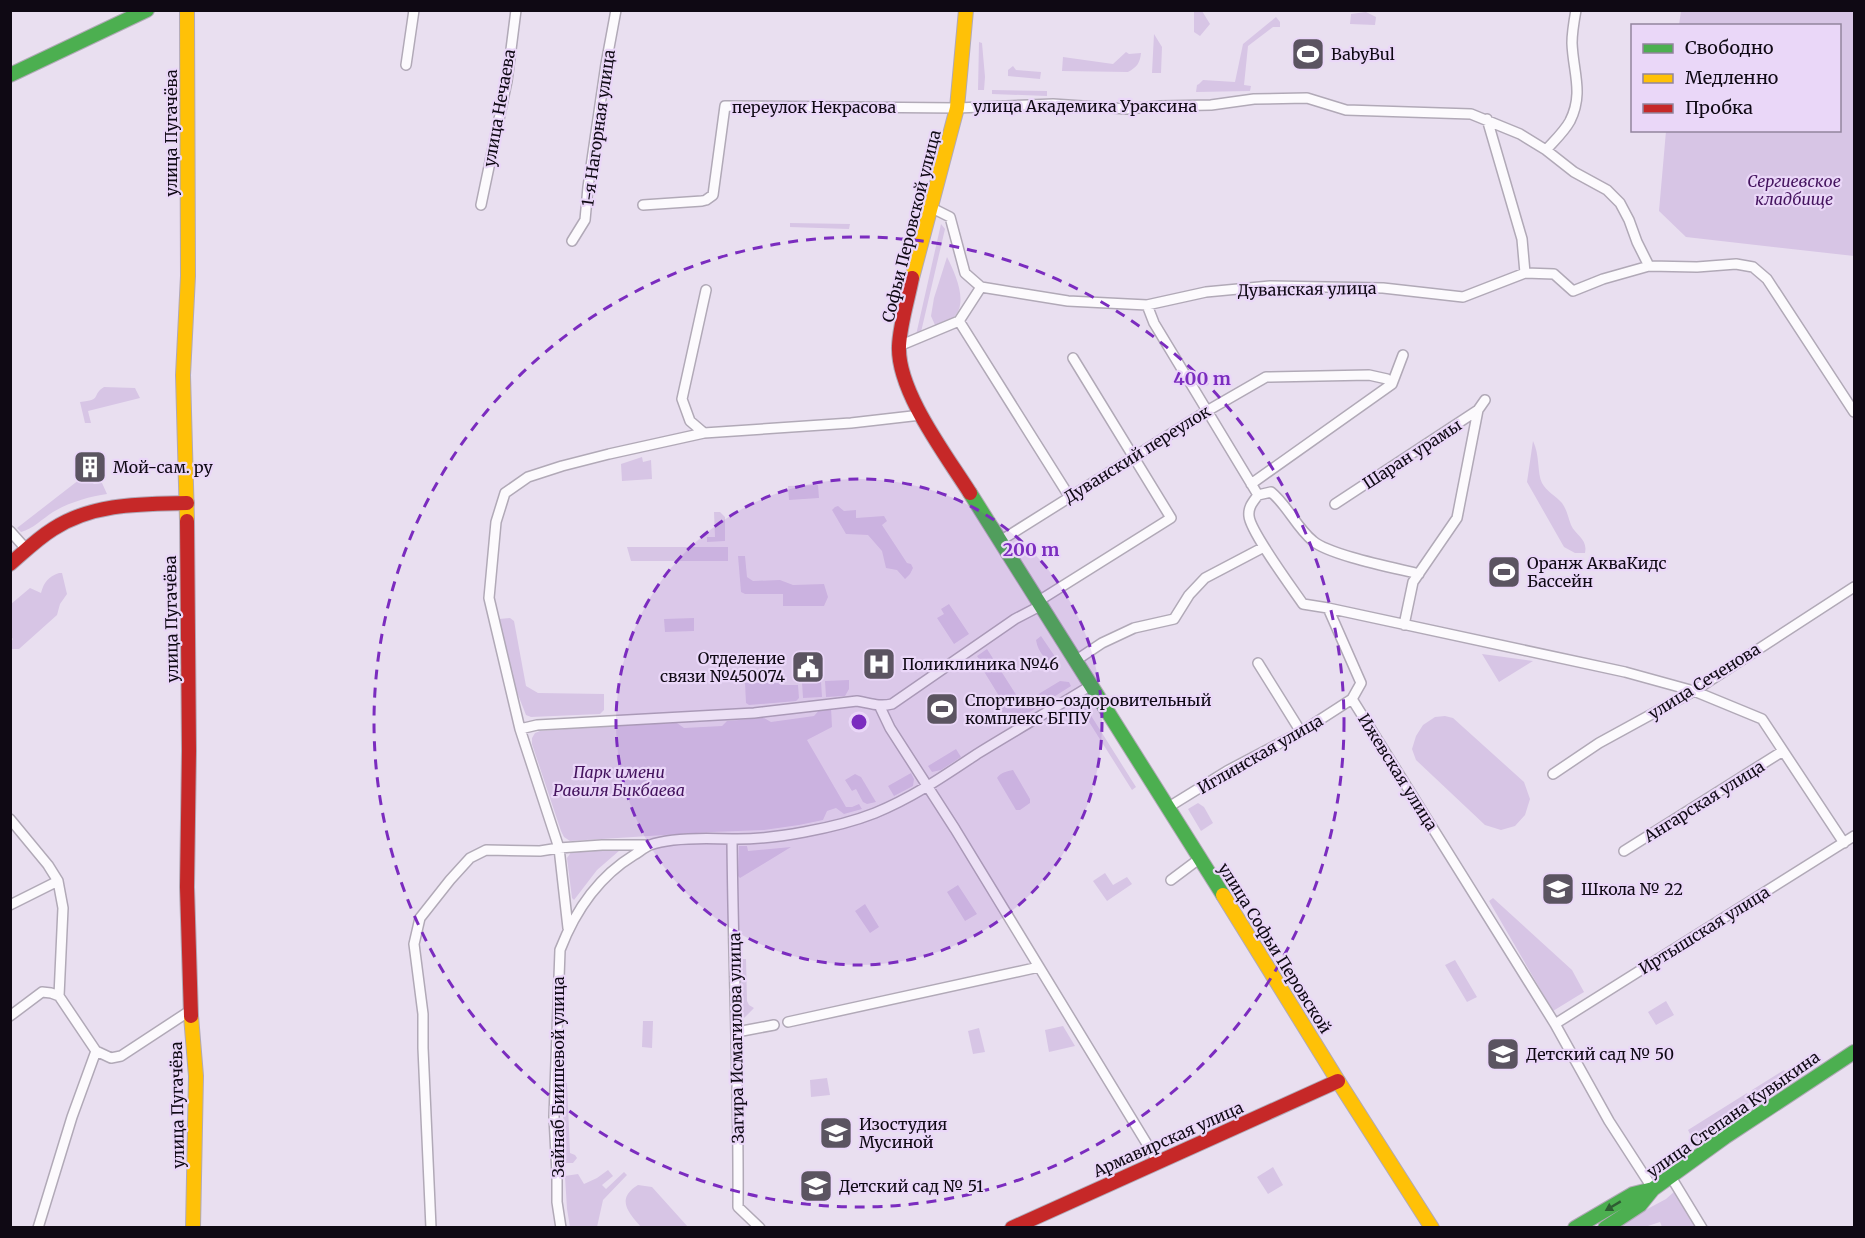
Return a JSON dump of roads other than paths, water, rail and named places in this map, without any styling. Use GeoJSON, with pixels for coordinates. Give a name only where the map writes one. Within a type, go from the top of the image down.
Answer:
{"type":"FeatureCollection","features":[{"type":"Feature","properties":{"kind":"main road"},"geometry":{"type":"LineString","coordinates":[[10,75],[147,10]]}},
{"type":"Feature","properties":{"kind":"main road","name":"улица Пугачёва"},"geometry":{"type":"LineString","coordinates":[[187,10],[188,276],[183,375],[187,503],[189,751],[187,887],[191,1010],[196,1076],[193,1227]]}},
{"type":"Feature","properties":{"kind":"main road","name":"Софьи Перовской улица"},"geometry":{"type":"LineString","coordinates":[[966,10],[957,108],[912,277],[899,346],[901,365],[907,386],[921,416],[1090,686]]}},
{"type":"Feature","properties":{"kind":"main road"},"geometry":{"type":"LineString","coordinates":[[10,564],[53,529],[77,516],[119,506],[187,503]]}},
{"type":"Feature","properties":{"kind":"main road","name":"улица Софьи Перовской"},"geometry":{"type":"LineString","coordinates":[[1090,686],[1432,1227]]}},
{"type":"Feature","properties":{"kind":"main road","name":"улица Степана Кувыкина"},"geometry":{"type":"LineString","coordinates":[[1605,1227],[1640,1205],[1653,1189],[1769,1106],[1854,1052]]}},
{"type":"Feature","properties":{"kind":"main road","name":"Армавирская улица"},"geometry":{"type":"LineString","coordinates":[[1012,1227],[1338,1081]]}},
{"type":"Feature","properties":{"kind":"main road"},"geometry":{"type":"LineString","coordinates":[[1575,1227],[1633,1194],[1653,1189]]}},
{"type":"Feature","properties":{"kind":"street"},"geometry":{"type":"LineString","coordinates":[[406,65],[414,10]]}},
{"type":"Feature","properties":{"kind":"street","name":"улица Нечаева"},"geometry":{"type":"LineString","coordinates":[[480,205],[507,81],[516,10]]}},
{"type":"Feature","properties":{"kind":"street","name":"1-я Нагорная улица"},"geometry":{"type":"LineString","coordinates":[[572,241],[585,220],[606,64],[616,10]]}},
{"type":"Feature","properties":{"kind":"street"},"geometry":{"type":"LineString","coordinates":[[1546,150],[1570,122],[1576,100],[1578,76],[1572,45],[1576,10]]}},
{"type":"Feature","properties":{"kind":"street","name":"улица Академика Ураксина"},"geometry":{"type":"LineString","coordinates":[[957,108],[1053,104],[1127,110],[1160,106],[1211,105],[1254,99],[1307,98],[1346,110],[1471,114],[1520,134],[1574,171],[1607,190],[1620,203],[1649,266]]}},
{"type":"Feature","properties":{"kind":"street","name":"переулок Некрасова"},"geometry":{"type":"LineString","coordinates":[[643,205],[702,201],[713,195],[725,106],[957,108]]}},
{"type":"Feature","properties":{"kind":"street"},"geometry":{"type":"LineString","coordinates":[[1486,119],[1522,238],[1525,273]]}},
{"type":"Feature","properties":{"kind":"street"},"geometry":{"type":"LineString","coordinates":[[899,346],[959,321],[981,287],[965,273],[950,216],[930,207]]}},
{"type":"Feature","properties":{"kind":"street"},"geometry":{"type":"LineString","coordinates":[[1649,266],[1697,267],[1736,264],[1753,267],[1767,279],[1854,412]]}},
{"type":"Feature","properties":{"kind":"street","name":"Дуванская улица"},"geometry":{"type":"LineString","coordinates":[[981,287],[1068,301],[1147,305],[1206,292],[1270,286],[1383,288],[1463,297],[1525,273],[1554,274],[1574,291],[1603,279],[1649,266]]}},
{"type":"Feature","properties":{"kind":"street"},"geometry":{"type":"LineString","coordinates":[[704,433],[690,421],[682,399],[706,290]]}},
{"type":"Feature","properties":{"kind":"street"},"geometry":{"type":"LineString","coordinates":[[1147,305],[1154,323],[1258,495]]}},
{"type":"Feature","properties":{"kind":"street"},"geometry":{"type":"LineString","coordinates":[[959,321],[1069,496]]}},
{"type":"Feature","properties":{"kind":"street"},"geometry":{"type":"LineString","coordinates":[[1251,484],[1392,384],[1403,354]]}},
{"type":"Feature","properties":{"kind":"street"},"geometry":{"type":"LineString","coordinates":[[520,729],[537,725],[753,713],[857,701],[880,707],[892,704],[1015,619],[1171,518],[1073,358]]}},
{"type":"Feature","properties":{"kind":"street","name":"Дуванский переулок"},"geometry":{"type":"LineString","coordinates":[[1000,541],[1069,496],[1266,377],[1370,375],[1387,379],[1392,384]]}},
{"type":"Feature","properties":{"kind":"street","name":"Шаран урамы"},"geometry":{"type":"LineString","coordinates":[[1335,504],[1478,410],[1485,400]]}},
{"type":"Feature","properties":{"kind":"street"},"geometry":{"type":"LineString","coordinates":[[1404,625],[1413,582],[1457,518],[1478,410]]}},
{"type":"Feature","properties":{"kind":"street","name":"Зайнаб Биишевой улица"},"geometry":{"type":"LineString","coordinates":[[568,928],[559,848],[520,729],[489,598],[496,522],[506,493],[528,477],[562,466],[704,433],[921,416]]}},
{"type":"Feature","properties":{"kind":"street"},"geometry":{"type":"LineString","coordinates":[[1419,574],[1335,552],[1314,543],[1294,521],[1280,500],[1270,492],[1258,495],[1250,506],[1249,518],[1264,547],[1303,604],[1581,662],[1694,691],[1762,719],[1844,843]]}},
{"type":"Feature","properties":{"kind":"street"},"geometry":{"type":"LineString","coordinates":[[10,531],[27,550]]}},
{"type":"Feature","properties":{"kind":"street"},"geometry":{"type":"LineString","coordinates":[[1075,661],[1102,643],[1134,628],[1174,619],[1189,595],[1205,578],[1264,547]]}},
{"type":"Feature","properties":{"kind":"street","name":"улица Сеченова"},"geometry":{"type":"LineString","coordinates":[[1553,774],[1599,743],[1694,691],[1854,587]]}},
{"type":"Feature","properties":{"kind":"street","name":"Ижевская улица"},"geometry":{"type":"LineString","coordinates":[[1328,608],[1362,682],[1352,699],[1555,1024],[1609,1121],[1653,1189]]}},
{"type":"Feature","properties":{"kind":"street"},"geometry":{"type":"LineString","coordinates":[[1258,663],[1301,732]]}},
{"type":"Feature","properties":{"kind":"street","name":"Зайнаб Биишевой улица"},"geometry":{"type":"LineString","coordinates":[[561,1227],[557,1202],[554,1118],[560,950],[568,928],[589,896],[612,870],[650,845],[678,840],[763,837],[829,826],[872,814],[901,802],[1090,686]]}},
{"type":"Feature","properties":{"kind":"street","name":"Иглинская улица"},"geometry":{"type":"LineString","coordinates":[[1167,808],[1227,771],[1301,732],[1352,699]]}},
{"type":"Feature","properties":{"kind":"street"},"geometry":{"type":"LineString","coordinates":[[880,707],[890,728],[928,786],[1158,1162]]}},
{"type":"Feature","properties":{"kind":"street","name":"Ангарская улица"},"geometry":{"type":"LineString","coordinates":[[1624,851],[1783,752]]}},
{"type":"Feature","properties":{"kind":"street"},"geometry":{"type":"LineString","coordinates":[[10,819],[48,865],[58,881],[63,908],[59,996]]}},
{"type":"Feature","properties":{"kind":"street","name":"Иртышская улица"},"geometry":{"type":"LineString","coordinates":[[1555,1024],[1854,836]]}},
{"type":"Feature","properties":{"kind":"street","name":"Загира Исмагилова улица"},"geometry":{"type":"LineString","coordinates":[[732,839],[737,1032],[738,1206],[760,1227]]}},
{"type":"Feature","properties":{"kind":"street"},"geometry":{"type":"LineString","coordinates":[[431,1227],[423,1014],[414,944],[420,918],[470,858],[486,850],[540,851],[602,845],[650,845]]}},
{"type":"Feature","properties":{"kind":"street"},"geometry":{"type":"LineString","coordinates":[[1171,880],[1199,859]]}},
{"type":"Feature","properties":{"kind":"street"},"geometry":{"type":"LineString","coordinates":[[10,905],[58,881]]}},
{"type":"Feature","properties":{"kind":"street"},"geometry":{"type":"LineString","coordinates":[[788,1022],[1039,967]]}},
{"type":"Feature","properties":{"kind":"street"},"geometry":{"type":"LineString","coordinates":[[10,1016],[42,992],[59,996],[96,1051],[111,1058],[121,1056],[191,1010]]}},
{"type":"Feature","properties":{"kind":"street"},"geometry":{"type":"LineString","coordinates":[[737,1032],[774,1025]]}},
{"type":"Feature","properties":{"kind":"street"},"geometry":{"type":"LineString","coordinates":[[38,1227],[72,1117],[96,1051]]}},
{"type":"Feature","properties":{"kind":"street"},"geometry":{"type":"LineString","coordinates":[[1671,1177],[1702,1227]]}},
{"type":"Feature","properties":{"kind":"place","name":"BabyBul"},"geometry":{"type":"Point","coordinates":[1308,54]}},
{"type":"Feature","properties":{"kind":"place","name":"Мой-сам. ру"},"geometry":{"type":"Point","coordinates":[90,467]}},
{"type":"Feature","properties":{"kind":"place","name":"Оранж АкваКидс Бассейн"},"geometry":{"type":"Point","coordinates":[1504,572]}},
{"type":"Feature","properties":{"kind":"place","name":"Поликлиника №46"},"geometry":{"type":"Point","coordinates":[879,664]}},
{"type":"Feature","properties":{"kind":"place","name":"Отделение связи №450074"},"geometry":{"type":"Point","coordinates":[808,667]}},
{"type":"Feature","properties":{"kind":"place","name":"Спортивно-оздоровительный комплекс БГПУ"},"geometry":{"type":"Point","coordinates":[942,709]}},
{"type":"Feature","properties":{"kind":"place","name":"Школа № 22"},"geometry":{"type":"Point","coordinates":[1558,889]}},
{"type":"Feature","properties":{"kind":"place","name":"Детский сад № 50"},"geometry":{"type":"Point","coordinates":[1503,1054]}},
{"type":"Feature","properties":{"kind":"place","name":"Изостудия Мусиной"},"geometry":{"type":"Point","coordinates":[836,1133]}},
{"type":"Feature","properties":{"kind":"place","name":"Детский сад № 51"},"geometry":{"type":"Point","coordinates":[816,1186]}},
{"type":"Feature","properties":{"kind":"park label","name":"Сергиевское кладбище"},"geometry":{"type":"Point","coordinates":[1794,190]}},
{"type":"Feature","properties":{"kind":"park label","name":"Парк имени Равиля Бикбаева"},"geometry":{"type":"Point","coordinates":[619,781]}}]}
